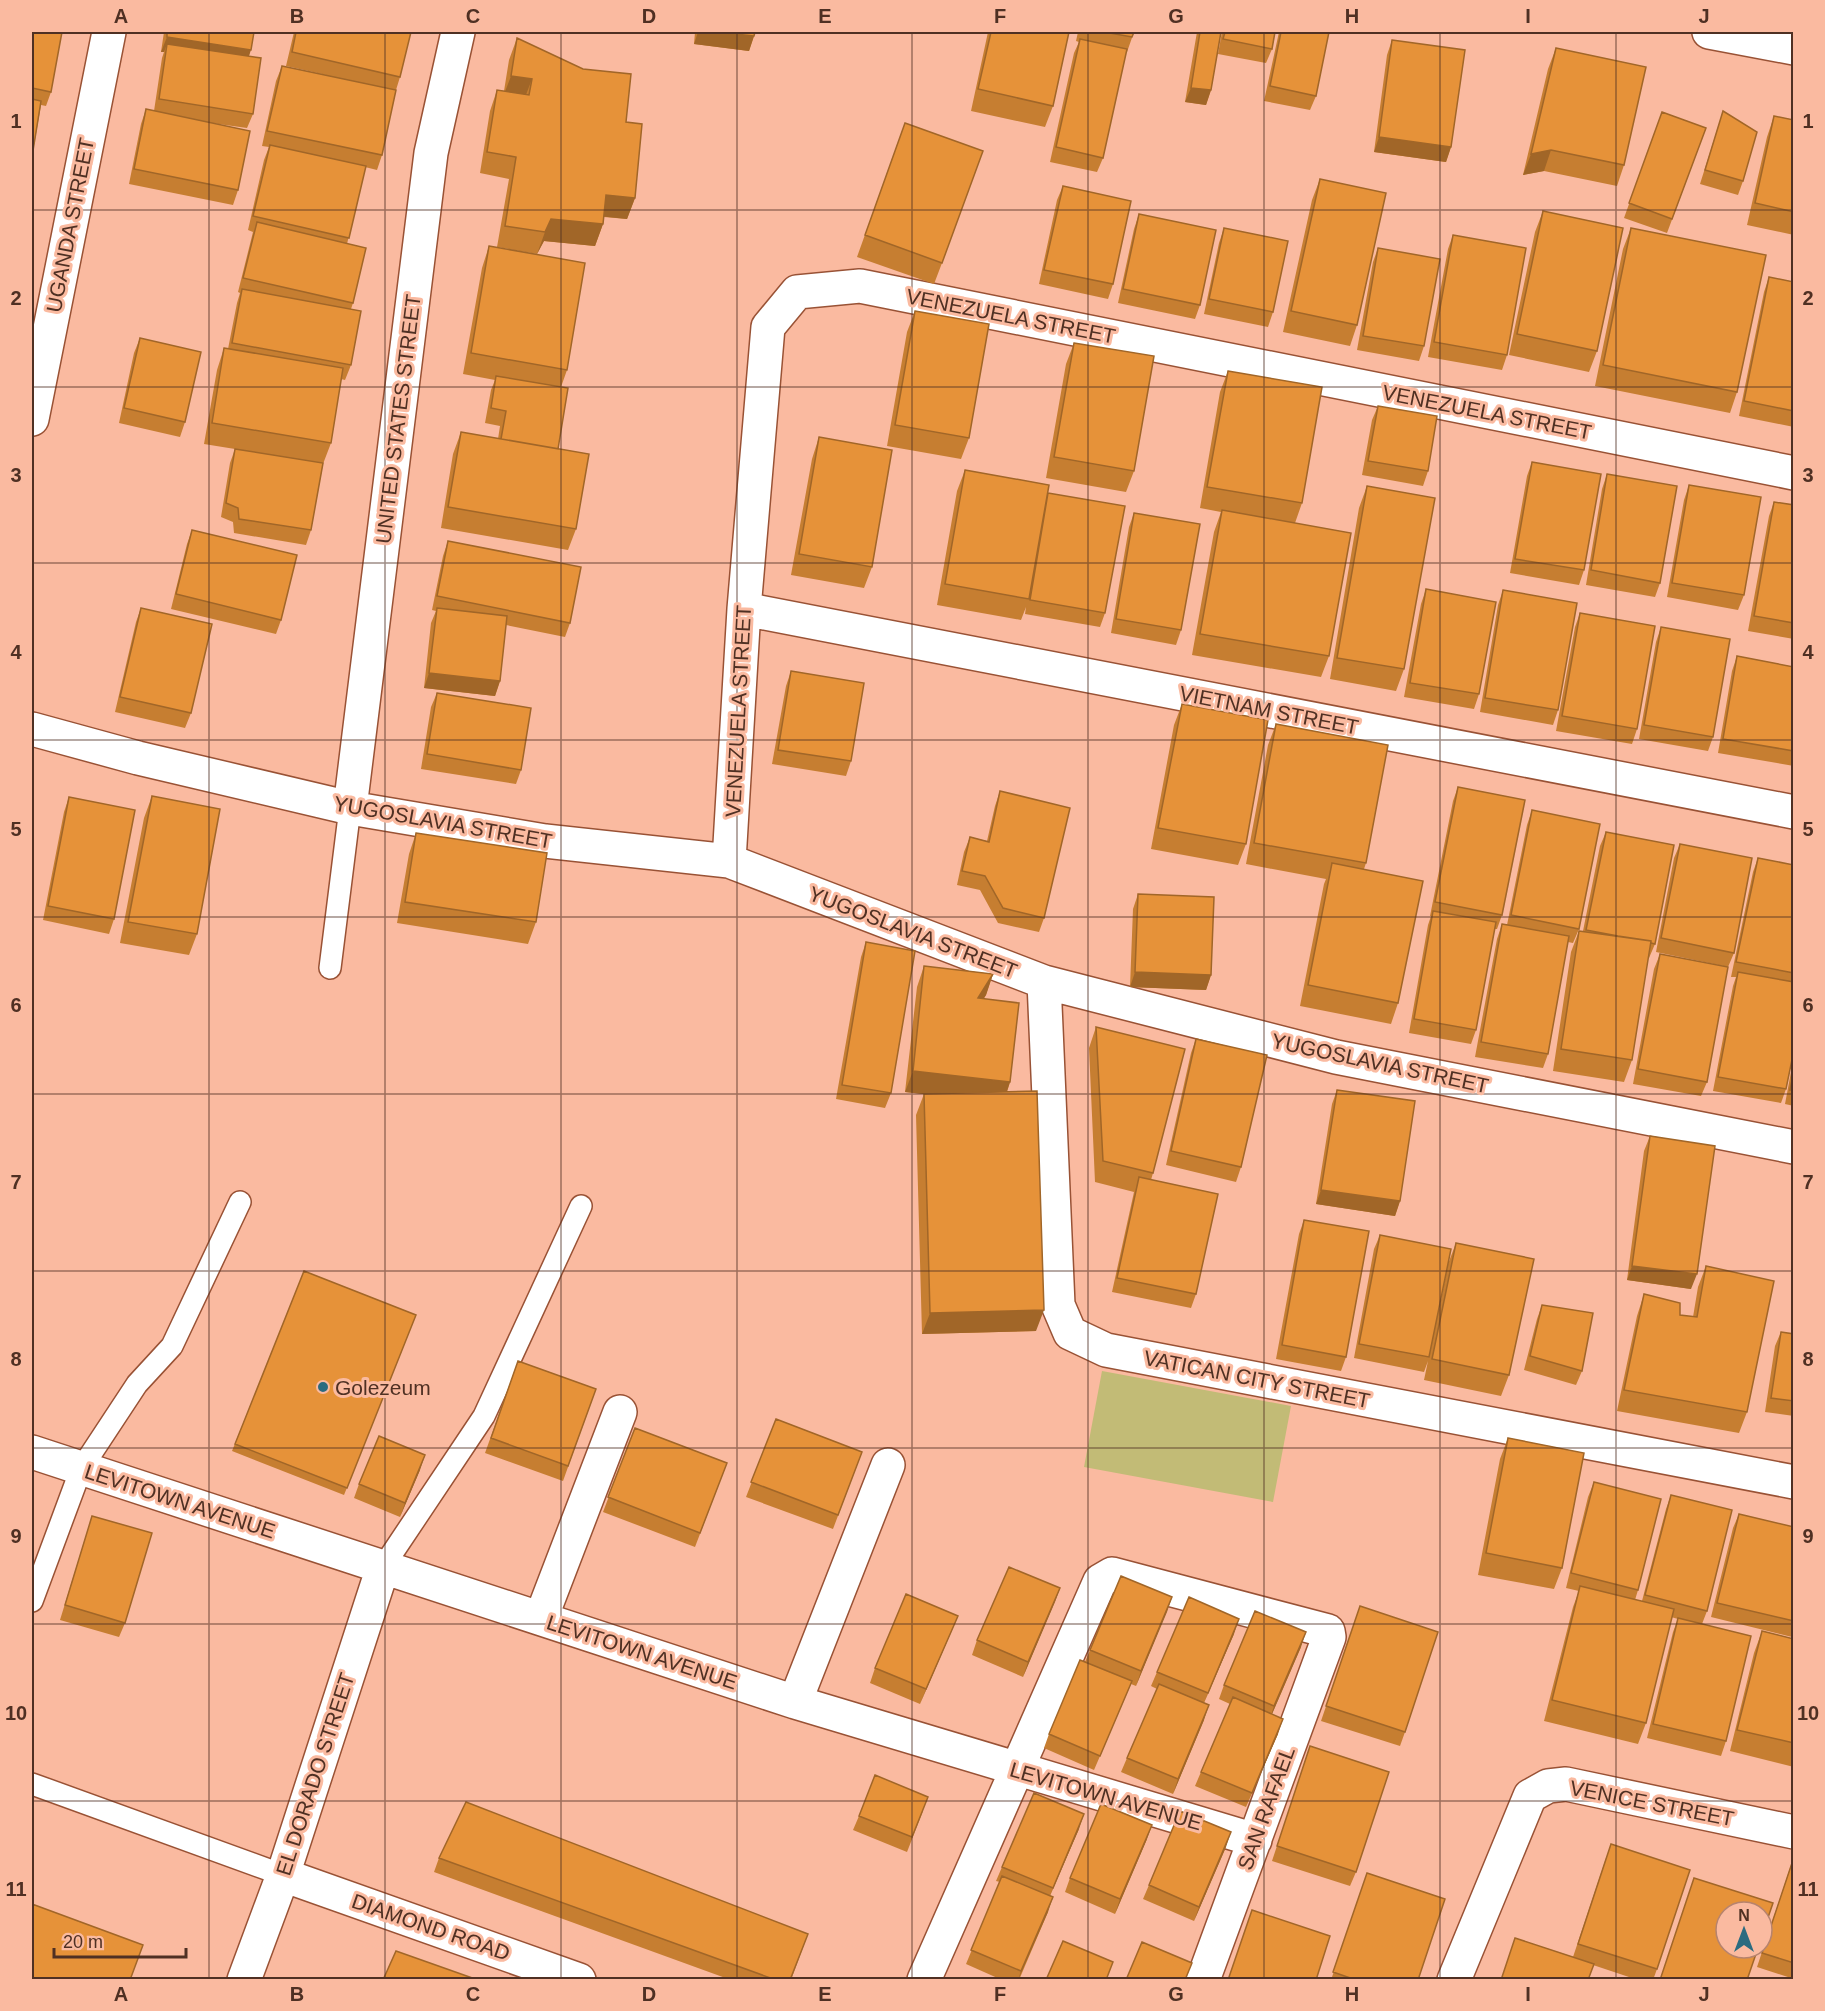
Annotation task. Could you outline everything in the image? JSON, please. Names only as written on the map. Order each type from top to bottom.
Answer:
[{"type":"street","name":"UGANDA STREET","points":[[32,419],[109,32]]},
{"type":"street","name":"UNITED STATES STREET","points":[[350,808],[431,153],[458,32]]},
{"type":"street","points":[[1709,32],[1794,48]]},
{"type":"street","name":"VENEZUELA STREET","points":[[729,861],[744,609],[768,327],[797,292],[860,286],[1794,473]]},
{"type":"street","name":"VIETNAM STREET","points":[[744,609],[1794,812]]},
{"type":"street","name":"YUGOSLAVIA STREET","points":[[32,729],[138,758],[350,808],[545,841],[729,861],[1044,982],[1336,1057],[1794,1147]]},
{"type":"street","name":"VATICAN CITY STREET","points":[[1044,982],[1058,1305],[1070,1333],[1107,1350],[1794,1482]]},
{"type":"street","points":[[542,1618],[620,1412]]},
{"type":"street","name":"LEVITOWN AVENUE","points":[[32,1452],[795,1702],[1255,1840]]},
{"type":"street","points":[[795,1702],[888,1465]]},
{"type":"street","name":"EL DORADO STREET","points":[[243,1980],[283,1875],[383,1567]]},
{"type":"street","name":"SAN RAFAEL","points":[[1017,1770],[1104,1577],[1112,1574],[1324,1628],[1328,1631],[1329,1637],[1203,1980]]},
{"type":"street","points":[[924,1980],[1017,1770]]},
{"type":"street","name":"VENICE STREET","points":[[1454,1980],[1530,1796],[1548,1786],[1566,1784],[1794,1832]]},
{"type":"street","name":"DIAMOND ROAD","points":[[283,1875],[579,1980]]},
{"type":"lane","points":[[330,968],[350,808]]},
{"type":"lane","points":[[32,1601],[81,1469],[137,1384],[172,1346],[240,1202]]},
{"type":"lane","points":[[383,1567],[484,1416],[580,1206]]},
{"type":"lane","points":[[32,1784],[283,1875]]},
{"type":"shaded area","points":[[1102,1371],[1291,1406],[1273,1502],[1084,1467]]},
{"type":"building","points":[[32,32],[62,32],[51,92],[32,88]]},
{"type":"building","points":[[167,32],[254,32],[251,50],[167,37]]},
{"type":"building","points":[[296,32],[411,32],[400,77],[292,52]]},
{"type":"building","points":[[717,32],[755,32],[754,36]]},
{"type":"building","points":[[991,32],[1069,32],[1053,106],[978,89]]},
{"type":"building","points":[[1104,32],[1134,32],[1132,37]]},
{"type":"building","points":[[1200,32],[1221,32],[1211,90],[1191,88]]},
{"type":"building","points":[[1225,32],[1275,32],[1272,49],[1223,39]]},
{"type":"building","points":[[1281,32],[1329,32],[1316,96],[1270,86]]},
{"type":"building","points":[[517,38],[583,69],[631,74],[626,122],[642,124],[635,198],[606,195],[603,224],[551,219],[545,232],[505,226],[516,157],[487,152],[497,90],[529,95],[532,79],[511,76]]},
{"type":"building","points":[[1080,39],[1127,49],[1103,158],[1056,147]]},
{"type":"building","points":[[1392,40],[1465,50],[1451,147],[1379,137]]},
{"type":"building","points":[[167,44],[261,58],[253,114],[159,99]]},
{"type":"building","points":[[1556,48],[1646,67],[1624,165],[1551,150],[1531,154]]},
{"type":"building","points":[[282,66],[396,90],[382,155],[267,131]]},
{"type":"building","points":[[32,99],[41,101],[32,157]]},
{"type":"building","points":[[146,109],[250,131],[238,190],[134,169]]},
{"type":"building","points":[[1723,111],[1757,132],[1743,181],[1705,170]]},
{"type":"building","points":[[1662,112],[1706,128],[1672,219],[1629,203]]},
{"type":"building","points":[[1774,116],[1794,120],[1794,212],[1755,203]]},
{"type":"building","points":[[905,123],[983,151],[942,263],[865,235]]},
{"type":"building","points":[[270,145],[366,166],[349,238],[253,216]]},
{"type":"building","points":[[1320,179],[1386,193],[1357,325],[1291,311]]},
{"type":"building","points":[[1063,186],[1131,201],[1113,284],[1044,270]]},
{"type":"building","points":[[1543,211],[1623,228],[1597,351],[1517,334]]},
{"type":"building","points":[[1139,214],[1216,230],[1200,305],[1123,289]]},
{"type":"building","points":[[257,222],[366,248],[353,303],[243,278]]},
{"type":"building","points":[[1224,228],[1288,241],[1273,312],[1209,299]]},
{"type":"building","points":[[1631,228],[1766,255],[1737,392],[1603,365]]},
{"type":"building","points":[[1453,235],[1526,248],[1507,355],[1434,342]]},
{"type":"building","points":[[489,246],[585,263],[567,370],[471,353]]},
{"type":"building","points":[[1378,248],[1440,259],[1424,346],[1363,336]]},
{"type":"building","points":[[1769,277],[1794,282],[1794,411],[1744,401]]},
{"type":"building","points":[[242,289],[361,311],[351,365],[232,343]]},
{"type":"building","points":[[915,311],[989,324],[969,438],[895,425]]},
{"type":"building","points":[[140,338],[201,352],[185,422],[124,408]]},
{"type":"building","points":[[1074,343],[1154,356],[1134,471],[1054,457]]},
{"type":"building","points":[[224,348],[343,368],[331,443],[212,423]]},
{"type":"building","points":[[1228,371],[1322,387],[1302,503],[1207,487]]},
{"type":"building","points":[[496,376],[568,388],[558,449],[501,439],[506,411],[491,408]]},
{"type":"building","points":[[1378,406],[1437,416],[1428,471],[1368,461]]},
{"type":"building","points":[[461,432],[589,454],[576,529],[448,507]]},
{"type":"building","points":[[819,437],[892,450],[872,567],[799,554]]},
{"type":"building","points":[[235,449],[323,463],[311,530],[239,519],[238,508],[226,503]]},
{"type":"building","points":[[1532,462],[1601,474],[1584,570],[1515,559]]},
{"type":"building","points":[[965,470],[1049,485],[1029,599],[945,584]]},
{"type":"building","points":[[1607,474],[1677,486],[1660,583],[1591,570]]},
{"type":"building","points":[[1689,485],[1761,497],[1744,595],[1672,583]]},
{"type":"building","points":[[1367,486],[1435,498],[1404,669],[1337,658]]},
{"type":"building","points":[[1048,493],[1125,506],[1105,613],[1030,600]]},
{"type":"building","points":[[1774,502],[1794,505],[1794,623],[1754,616]]},
{"type":"building","points":[[1222,510],[1351,533],[1329,656],[1200,634]]},
{"type":"building","points":[[1134,513],[1200,524],[1181,630],[1116,619]]},
{"type":"building","points":[[192,530],[297,555],[281,620],[176,594]]},
{"type":"building","points":[[448,541],[581,567],[570,623],[437,596]]},
{"type":"building","points":[[1426,589],[1496,602],[1479,694],[1410,683]]},
{"type":"building","points":[[1503,590],[1577,603],[1558,710],[1485,698]]},
{"type":"building","points":[[141,608],[212,624],[191,713],[120,697]]},
{"type":"building","points":[[437,608],[507,616],[500,681],[429,673]]},
{"type":"building","points":[[1580,613],[1655,626],[1637,729],[1562,716]]},
{"type":"building","points":[[1661,627],[1730,639],[1713,737],[1644,725]]},
{"type":"building","points":[[1737,656],[1794,667],[1794,751],[1723,739]]},
{"type":"building","points":[[791,671],[864,683],[851,761],[778,750]]},
{"type":"building","points":[[437,693],[531,708],[521,770],[427,754]]},
{"type":"building","points":[[1182,704],[1268,720],[1246,844],[1158,828]]},
{"type":"building","points":[[1276,724],[1388,745],[1366,863],[1254,843]]},
{"type":"building","points":[[1458,787],[1525,800],[1502,915],[1435,902]]},
{"type":"building","points":[[1000,791],[1070,808],[1044,918],[1003,908],[985,876],[962,871],[970,837],[989,842]]},
{"type":"building","points":[[152,796],[220,809],[197,934],[128,922]]},
{"type":"building","points":[[69,797],[135,810],[114,919],[48,906]]},
{"type":"building","points":[[1532,810],[1600,824],[1579,929],[1511,915]]},
{"type":"building","points":[[1606,832],[1674,845],[1655,944],[1651,941],[1586,930]]},
{"type":"building","points":[[416,833],[547,853],[536,922],[405,902]]},
{"type":"building","points":[[1680,844],[1752,858],[1734,953],[1661,938]]},
{"type":"building","points":[[1758,858],[1794,865],[1794,973],[1736,962]]},
{"type":"building","points":[[1332,863],[1423,881],[1398,1003],[1308,985]]},
{"type":"building","points":[[1138,894],[1214,897],[1211,975],[1135,972]]},
{"type":"building","points":[[1433,911],[1496,922],[1476,1030],[1414,1019]]},
{"type":"building","points":[[1502,924],[1569,936],[1548,1054],[1481,1042]]},
{"type":"building","points":[[1579,931],[1651,941],[1632,1060],[1561,1049]]},
{"type":"building","points":[[866,942],[915,951],[891,1093],[842,1085]]},
{"type":"building","points":[[1660,954],[1728,967],[1707,1082],[1638,1069]]},
{"type":"building","points":[[924,966],[993,974],[978,998],[1019,1003],[1010,1082],[913,1071]]},
{"type":"building","points":[[1738,972],[1794,982],[1794,1050],[1786,1089],[1718,1077]]},
{"type":"building","points":[[1096,1027],[1185,1049],[1153,1173],[1103,1161]]},
{"type":"building","points":[[1196,1039],[1267,1055],[1241,1167],[1171,1151]]},
{"type":"building","points":[[1794,1070],[1794,1090],[1790,1090]]},
{"type":"building","points":[[1337,1090],[1415,1101],[1400,1201],[1321,1190]]},
{"type":"building","points":[[1037,1091],[1044,1310],[930,1313],[924,1094]]},
{"type":"building","points":[[1650,1136],[1715,1146],[1697,1274],[1632,1266]]},
{"type":"building","points":[[1139,1177],[1218,1194],[1196,1294],[1117,1278]]},
{"type":"building","points":[[1304,1220],[1369,1231],[1346,1357],[1282,1345]]},
{"type":"building","points":[[1380,1235],[1451,1249],[1429,1357],[1359,1344]]},
{"type":"building","points":[[1456,1243],[1534,1259],[1509,1375],[1432,1359]]},
{"type":"building","points":[[1706,1266],[1774,1281],[1747,1412],[1624,1390],[1644,1294],[1680,1303],[1680,1315],[1697,1317]]},
{"type":"building","name":"Golezeum","points":[[304,1271],[416,1315],[347,1488],[235,1444]]},
{"type":"building","points":[[1542,1305],[1593,1313],[1582,1371],[1530,1356]]},
{"type":"building","points":[[1781,1332],[1794,1334],[1794,1401],[1771,1398]]},
{"type":"building","points":[[518,1361],[596,1389],[568,1466],[491,1438]]},
{"type":"building","points":[[776,1419],[862,1452],[838,1515],[751,1482]]},
{"type":"building","points":[[635,1428],[727,1463],[700,1533],[608,1497]]},
{"type":"building","points":[[379,1436],[425,1455],[405,1503],[359,1484]]},
{"type":"building","points":[[1508,1438],[1584,1453],[1562,1568],[1486,1553]]},
{"type":"building","points":[[1594,1482],[1661,1499],[1638,1590],[1571,1573]]},
{"type":"building","points":[[1671,1495],[1732,1510],[1707,1611],[1645,1595]]},
{"type":"building","points":[[1739,1514],[1794,1527],[1794,1621],[1717,1603]]},
{"type":"building","points":[[92,1516],[152,1533],[125,1623],[65,1605]]},
{"type":"building","points":[[1009,1567],[1060,1588],[1028,1662],[977,1640]]},
{"type":"building","points":[[1121,1576],[1172,1597],[1141,1671],[1090,1650]]},
{"type":"building","points":[[1580,1586],[1674,1609],[1646,1723],[1552,1700]]},
{"type":"building","points":[[906,1594],[958,1616],[926,1689],[875,1668]]},
{"type":"building","points":[[1189,1597],[1239,1619],[1208,1693],[1157,1672]]},
{"type":"building","points":[[1360,1606],[1438,1632],[1405,1732],[1326,1706]]},
{"type":"building","points":[[1255,1611],[1306,1632],[1274,1706],[1224,1685]]},
{"type":"building","points":[[1678,1618],[1751,1636],[1726,1741],[1653,1724]]},
{"type":"building","points":[[1762,1631],[1794,1639],[1794,1743],[1737,1730]]},
{"type":"building","points":[[1080,1660],[1132,1681],[1100,1756],[1049,1734]]},
{"type":"building","points":[[1159,1684],[1209,1705],[1178,1779],[1127,1758]]},
{"type":"building","points":[[1233,1697],[1283,1719],[1252,1793],[1201,1772]]},
{"type":"building","points":[[1310,1746],[1389,1772],[1356,1872],[1277,1846]]},
{"type":"building","points":[[875,1775],[928,1797],[912,1837],[859,1816]]},
{"type":"building","points":[[1034,1793],[1084,1814],[1053,1888],[1002,1867]]},
{"type":"building","points":[[466,1802],[808,1934],[790,1980],[776,1980],[439,1858]]},
{"type":"building","points":[[1101,1804],[1152,1825],[1120,1899],[1070,1878]]},
{"type":"building","points":[[1180,1811],[1231,1832],[1199,1907],[1149,1885]]},
{"type":"building","points":[[1611,1844],[1690,1870],[1657,1969],[1578,1944]]},
{"type":"building","points":[[1794,1857],[1794,1963],[1774,1957],[1774,1917]]},
{"type":"building","points":[[1367,1873],[1445,1899],[1418,1980],[1356,1980],[1333,1972]]},
{"type":"building","points":[[1002,1876],[1053,1897],[1021,1971],[971,1950]]},
{"type":"building","points":[[1694,1878],[1764,1900],[1714,1900],[1714,1960],[1754,1960],[1747,1980],[1669,1980],[1661,1977]]},
{"type":"building","points":[[32,1904],[143,1945],[130,1980],[32,1980]]},
{"type":"building","points":[[1252,1910],[1330,1936],[1316,1980],[1228,1980]]},
{"type":"building","points":[[1515,1938],[1594,1964],[1588,1980],[1501,1980]]},
{"type":"building","points":[[1063,1941],[1113,1962],[1106,1980],[1046,1980]]},
{"type":"building","points":[[1142,1942],[1192,1963],[1185,1980],[1126,1980]]},
{"type":"building","points":[[396,1951],[478,1980],[383,1980]]},
{"type":"place","name":"Golezeum","points":[[323,1387]]}]
